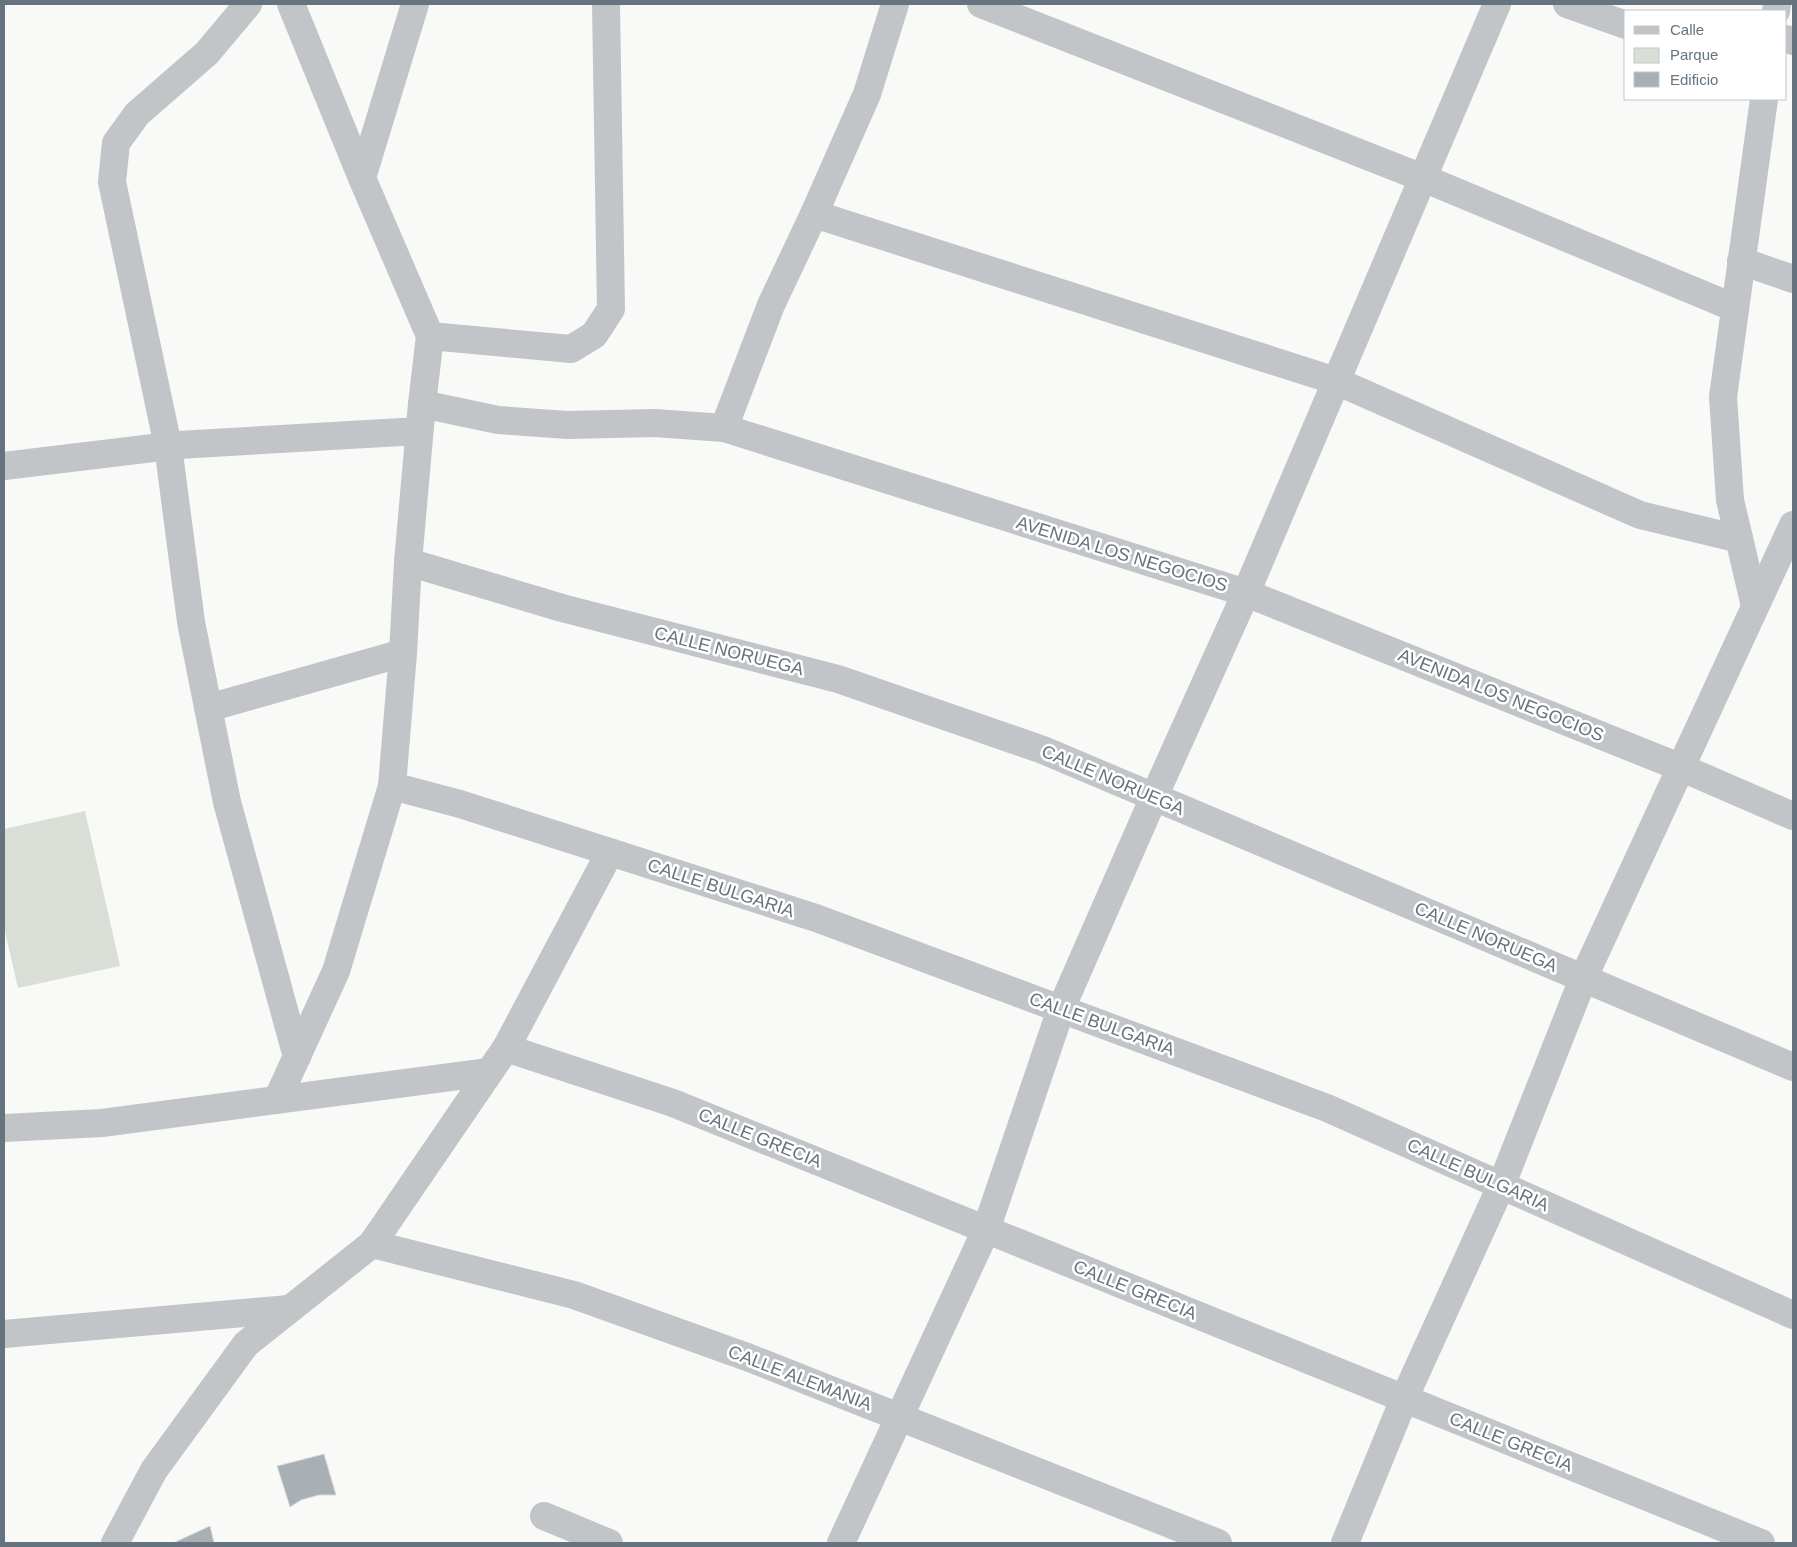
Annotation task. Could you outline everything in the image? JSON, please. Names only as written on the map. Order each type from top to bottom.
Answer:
[{"type":"street","points":[[248,4],[207,53],[137,114],[116,143],[112,182],[168,446],[190,622],[227,802],[297,1057]]},
{"type":"street","points":[[277,1100],[336,971],[392,786],[419,431],[430,336],[362,178],[291,4]]},
{"type":"street","points":[[362,178],[415,4]]},
{"type":"street","points":[[430,336],[571,349],[594,335],[610,310],[606,4]]},
{"type":"street","points":[[724,428],[771,305],[867,94],[895,4]]},
{"type":"street","points":[[981,4],[1423,178],[1735,308]]},
{"type":"street","points":[[841,1543],[986,1230],[1061,1009],[1246,593],[1497,4]]},
{"type":"street","points":[[1567,4],[1624,23]]},
{"type":"street","points":[[1755,606],[1730,500],[1723,397],[1764,100]]},
{"type":"street","points":[[814,214],[1336,381],[1640,515],[1739,539]]},
{"type":"street","points":[[1742,260],[1793,279]]},
{"type":"street","name":"AVENIDA LOS NEGOCIOS","points":[[422,404],[498,420],[567,425],[655,422],[724,428],[1246,593],[1682,768],[1793,816]]},
{"type":"street","points":[[4,466],[168,446],[419,431]]},
{"type":"street","points":[[1345,1543],[1404,1399],[1501,1186],[1583,978],[1793,525]]},
{"type":"street","name":"CALLE NORUEGA","points":[[408,562],[562,608],[838,679],[1043,750],[1793,1068]]},
{"type":"street","points":[[208,708],[402,653]]},
{"type":"street","name":"CALLE BULGARIA","points":[[392,786],[460,804],[816,918],[1327,1108],[1793,1315]]},
{"type":"street","points":[[115,1543],[154,1470],[246,1344],[372,1244],[506,1048],[610,852]]},
{"type":"street","name":"CALLE GRECIA","points":[[506,1048],[673,1103],[1761,1543]]},
{"type":"street","points":[[4,1128],[102,1123],[489,1072]]},
{"type":"street","name":"CALLE ALEMANIA","points":[[372,1244],[574,1295],[747,1357],[1218,1543]]},
{"type":"street","points":[[4,1334],[290,1309]]},
{"type":"street","points":[[544,1516],[579,1538],[609,1543]]},
{"type":"green space","points":[[85,811],[120,966],[18,988],[4,927],[4,829]]},
{"type":"building","points":[[324,1454],[336,1495],[319,1495],[301,1500],[290,1507],[277,1466]]},
{"type":"building","points":[[210,1526],[214,1543],[173,1543]]}]
